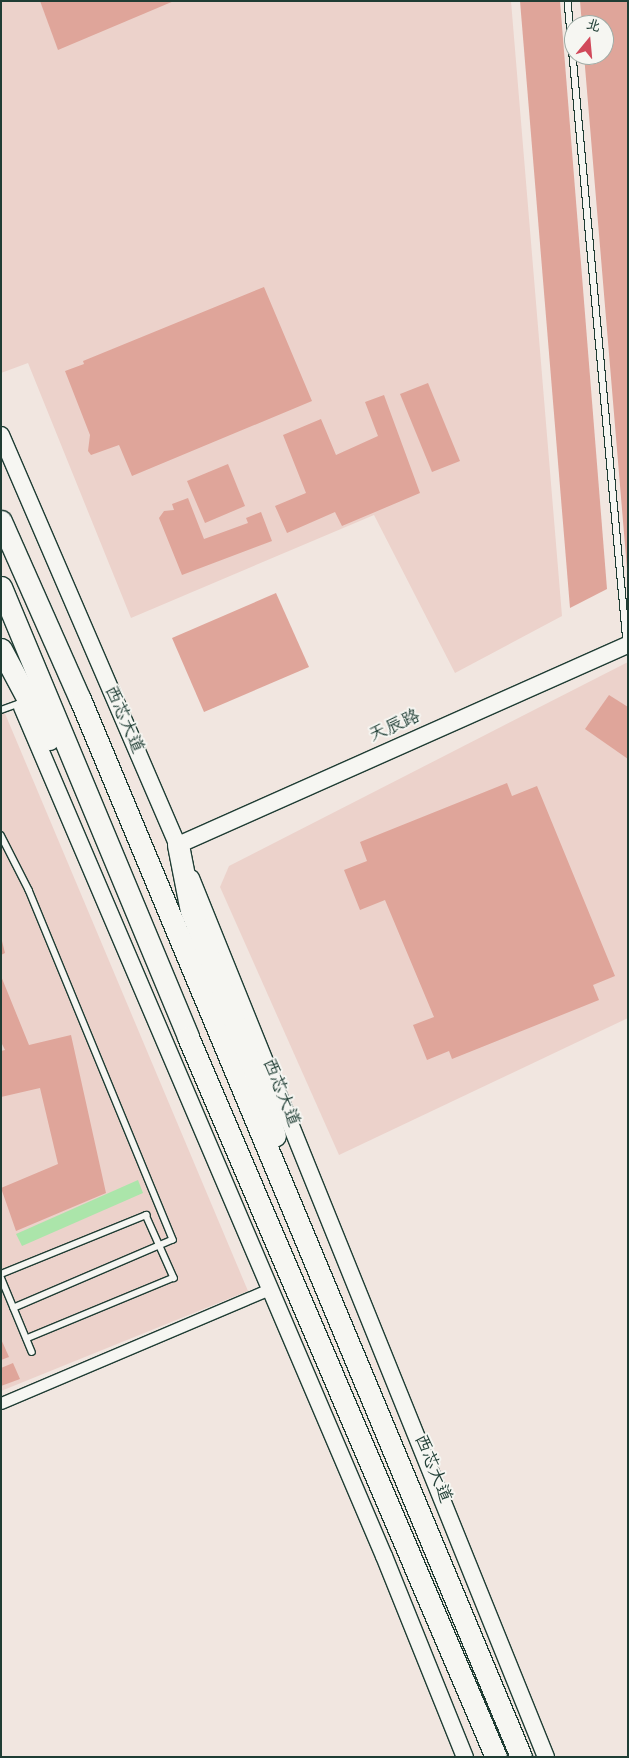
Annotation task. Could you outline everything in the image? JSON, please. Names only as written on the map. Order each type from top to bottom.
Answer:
[{"type":"highway","name":"西芯大道","points":[[1,521],[80,699],[521,1757]]},
{"type":"highway","points":[[1,587],[188,1037],[496,1757]]},
{"type":"highway","points":[[1,649],[39,716],[112,885],[188,1037]]},
{"type":"highway","points":[[178,845],[191,911],[254,1071],[320,1277]]},
{"type":"main road","name":"西芯大道","points":[[1,435],[178,845],[340,1239],[546,1757]]},
{"type":"main road","name":"天辰路","points":[[178,845],[627,645]]},
{"type":"main road","points":[[1,658],[384,1556],[465,1757]]},
{"type":"street","points":[[1,1403],[270,1289]]},
{"type":"lane","points":[[568,1],[627,645]]},
{"type":"lane","points":[[1,710],[20,703]]},
{"type":"lane","points":[[1,835],[29,890],[173,1240],[14,1308]]},
{"type":"lane","points":[[27,1339],[174,1278],[146,1215],[1,1276],[32,1352]]},
{"type":"shaded area","points":[[1,1],[511,1],[562,616],[455,673],[374,515],[131,618],[28,363],[1,373]]},
{"type":"shaded area","points":[[628,662],[628,1018],[339,1155],[220,887],[229,866]]},
{"type":"shaded area","points":[[1,704],[248,1291],[1,1391]]},
{"type":"green space","points":[[138,1180],[143,1193],[22,1246],[16,1234]]},
{"type":"building","points":[[40,1],[174,1],[58,50]]},
{"type":"building","points":[[520,1],[560,1],[607,589],[570,608]]},
{"type":"building","points":[[580,1],[628,1],[628,581],[585,65],[614,65],[614,15],[581,15]]},
{"type":"building","points":[[264,287],[312,401],[132,476],[119,445],[91,455],[88,451],[90,435],[65,371],[84,364],[83,361]]},
{"type":"building","points":[[428,383],[460,461],[432,472],[400,394]]},
{"type":"building","points":[[384,395],[420,493],[342,526],[335,512],[287,533],[275,506],[306,493],[283,435],[321,419],[336,455],[378,436],[365,402]]},
{"type":"building","points":[[228,464],[245,506],[205,523],[187,481]]},
{"type":"building","points":[[188,498],[204,539],[248,523],[246,518],[261,512],[272,541],[182,575],[159,518],[164,511],[174,510],[172,504]]},
{"type":"building","points":[[276,593],[309,667],[204,712],[172,638]]},
{"type":"building","points":[[609,695],[628,707],[628,759],[585,729]]},
{"type":"building","points":[[507,783],[512,796],[537,786],[615,976],[593,985],[599,1000],[452,1059],[449,1051],[427,1060],[413,1025],[434,1017],[385,900],[360,910],[344,870],[367,861],[360,842]]},
{"type":"building","points":[[1,937],[5,953],[1,955]]},
{"type":"building","points":[[1,976],[29,1045],[71,1035],[106,1193],[16,1231],[1,1188],[58,1164],[40,1088],[1,1097],[1,1051],[5,1050],[1,1042]]},
{"type":"building","points":[[1,1339],[9,1357],[1,1360]]},
{"type":"building","points":[[13,1363],[20,1379],[1,1386],[1,1368]]}]
